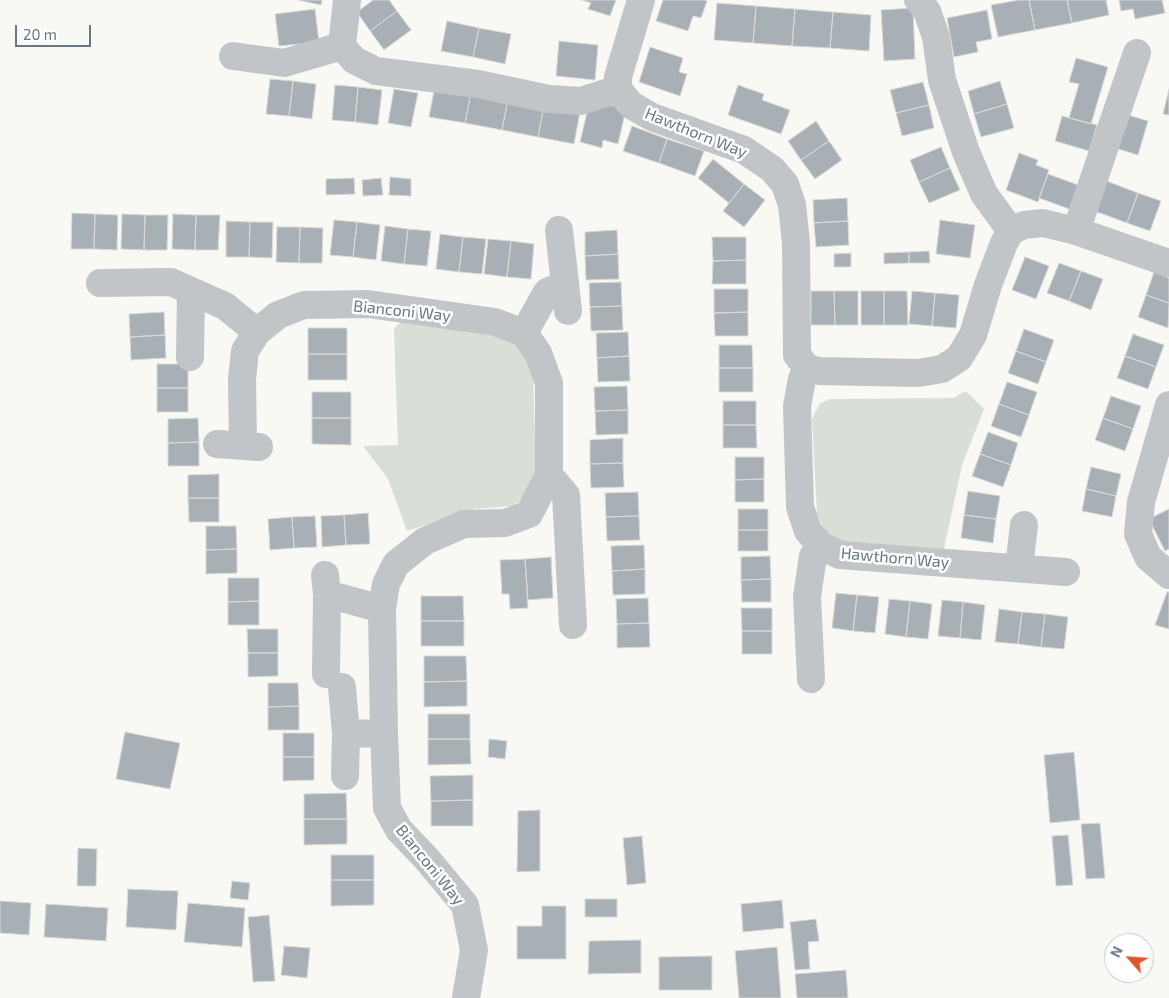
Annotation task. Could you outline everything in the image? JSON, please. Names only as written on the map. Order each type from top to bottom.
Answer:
[{"type":"street","points":[[346,0],[342,46],[354,60],[376,71],[478,84],[549,99],[580,101],[618,89],[620,69],[641,0]]},
{"type":"street","points":[[928,4],[936,37],[942,80],[966,152],[984,194],[1011,231]]},
{"type":"street","points":[[234,56],[284,63],[342,46]]},
{"type":"street","points":[[1076,231],[1137,53]]},
{"type":"street","name":"Hawthorn Way","points":[[618,89],[631,105],[652,117],[744,150],[772,169],[785,184],[792,205],[796,243],[797,355],[808,368],[802,379],[797,406],[800,508],[808,532],[821,546],[840,556],[1066,572]]},
{"type":"street","points":[[808,368],[819,371],[918,373],[942,370],[959,358],[973,336],[988,285],[1004,243],[1011,231],[1024,225],[1044,223],[1076,231],[1169,263]]},
{"type":"street","points":[[524,332],[547,292],[566,298],[559,230]]},
{"type":"street","points":[[100,283],[171,282],[225,306],[257,332]]},
{"type":"street","points":[[190,357],[191,291]]},
{"type":"street","name":"Bianconi Way","points":[[240,445],[242,379],[246,351],[257,332],[278,315],[304,305],[368,304],[495,322],[524,332],[538,353],[549,383],[550,475],[529,514],[505,524],[464,524],[425,541],[396,564],[386,584],[382,609],[387,808],[399,830],[426,858],[465,905],[474,950],[466,998]]},
{"type":"street","points":[[1169,405],[1141,502],[1138,534],[1148,557],[1169,575]]},
{"type":"street","points":[[550,475],[566,495],[573,625]]},
{"type":"street","points":[[1020,568],[1024,525]]},
{"type":"street","points":[[811,679],[807,597],[813,556],[821,546]]},
{"type":"street","points":[[345,776],[346,734],[334,681],[326,585],[382,609]]},
{"type":"street","points":[[346,734],[384,733]]},
{"type":"shaded area","points":[[401,321],[509,338],[528,355],[533,370],[536,476],[527,497],[511,506],[475,509],[407,531],[388,479],[363,446],[398,445],[394,329]]},
{"type":"shaded area","points":[[966,391],[984,409],[962,465],[942,558],[829,541],[817,514],[812,419],[820,403],[831,399],[953,398]]},
{"type":"building","points":[[298,0],[322,0],[321,5]]},
{"type":"building","points":[[373,0],[389,0],[397,11],[370,31],[357,12]]},
{"type":"building","points":[[582,0],[616,0],[610,16],[588,9],[591,3]]},
{"type":"building","points":[[663,0],[707,1],[701,18],[693,16],[688,31],[656,21]]},
{"type":"building","points":[[1029,0],[1035,30],[998,37],[991,5]]},
{"type":"building","points":[[1029,0],[1067,0],[1072,23],[1035,30]]},
{"type":"building","points":[[1067,0],[1106,0],[1109,15],[1072,23]]},
{"type":"building","points":[[1119,0],[1162,0],[1165,13],[1135,19],[1133,9],[1121,11]]},
{"type":"building","points":[[717,3],[756,6],[753,43],[714,40]]},
{"type":"building","points":[[756,6],[795,9],[792,46],[753,43]]},
{"type":"building","points":[[913,8],[915,59],[884,61],[881,10]]},
{"type":"building","points":[[315,9],[319,42],[279,46],[275,14]]},
{"type":"building","points":[[795,9],[833,12],[830,48],[792,46]]},
{"type":"building","points":[[987,10],[992,39],[976,42],[978,52],[954,57],[947,18]]},
{"type":"building","points":[[397,11],[411,30],[384,50],[370,31]]},
{"type":"building","points":[[833,12],[871,15],[869,51],[830,48]]},
{"type":"building","points":[[447,21],[479,28],[473,57],[441,51]]},
{"type":"building","points":[[479,28],[511,34],[505,64],[473,57]]},
{"type":"building","points":[[559,41],[598,45],[595,80],[556,76]]},
{"type":"building","points":[[650,47],[683,58],[679,72],[687,74],[680,96],[639,82]]},
{"type":"building","points":[[1076,58],[1108,67],[1091,124],[1069,118],[1079,84],[1069,82]]},
{"type":"building","points":[[270,79],[293,81],[289,116],[266,114]]},
{"type":"building","points":[[293,81],[316,84],[312,119],[289,116]]},
{"type":"building","points":[[1000,81],[1007,104],[974,114],[968,91]]},
{"type":"building","points":[[923,82],[929,105],[896,113],[890,90]]},
{"type":"building","points":[[335,85],[358,87],[355,122],[332,120]]},
{"type":"building","points":[[435,85],[471,92],[465,123],[429,117]]},
{"type":"building","points":[[738,85],[764,94],[762,100],[790,110],[781,134],[728,115]]},
{"type":"building","points":[[358,87],[382,90],[378,125],[355,122]]},
{"type":"building","points":[[394,89],[418,93],[411,127],[388,123]]},
{"type":"building","points":[[1169,89],[1169,115],[1163,114]]},
{"type":"building","points":[[471,92],[508,99],[502,130],[465,123]]},
{"type":"building","points":[[508,99],[544,105],[538,137],[502,130]]},
{"type":"building","points":[[590,100],[626,109],[618,144],[603,140],[602,148],[580,142]]},
{"type":"building","points":[[1007,104],[1014,128],[981,137],[974,114]]},
{"type":"building","points":[[544,105],[580,112],[574,144],[538,137]]},
{"type":"building","points":[[929,105],[934,128],[902,136],[896,113]]},
{"type":"building","points":[[1125,114],[1148,121],[1138,155],[1115,148]]},
{"type":"building","points":[[1062,116],[1097,125],[1089,151],[1055,141]]},
{"type":"building","points":[[816,121],[829,141],[801,160],[788,141]]},
{"type":"building","points":[[632,126],[667,139],[659,163],[623,151]]},
{"type":"building","points":[[667,139],[704,151],[695,176],[659,163]]},
{"type":"building","points":[[829,141],[842,160],[815,179],[801,160]]},
{"type":"building","points":[[941,147],[950,168],[919,182],[910,160]]},
{"type":"building","points":[[1019,153],[1038,160],[1036,165],[1049,170],[1038,202],[1006,190]]},
{"type":"building","points":[[713,159],[744,184],[729,203],[698,178]]},
{"type":"building","points":[[950,168],[960,190],[929,203],[919,182]]},
{"type":"building","points":[[1048,174],[1081,186],[1072,210],[1039,198]]},
{"type":"building","points":[[390,177],[411,179],[411,196],[389,195]]},
{"type":"building","points":[[354,178],[355,194],[326,195],[326,179]]},
{"type":"building","points":[[381,178],[383,195],[363,196],[362,180]]},
{"type":"building","points":[[1104,180],[1138,193],[1127,223],[1092,210]]},
{"type":"building","points":[[744,184],[765,200],[744,227],[723,211]]},
{"type":"building","points":[[1138,193],[1161,201],[1150,231],[1127,223]]},
{"type":"building","points":[[847,198],[848,221],[814,223],[813,200]]},
{"type":"building","points":[[72,213],[95,214],[94,249],[71,249]]},
{"type":"building","points":[[95,214],[118,215],[117,250],[94,249]]},
{"type":"building","points":[[122,214],[145,215],[144,250],[121,249]]},
{"type":"building","points":[[173,214],[196,215],[195,250],[172,249]]},
{"type":"building","points":[[145,215],[168,215],[167,250],[144,250]]},
{"type":"building","points":[[196,215],[220,215],[218,250],[195,250]]},
{"type":"building","points":[[334,220],[357,222],[353,257],[330,255]]},
{"type":"building","points":[[940,220],[975,225],[970,258],[936,254]]},
{"type":"building","points":[[226,221],[250,222],[249,257],[226,257]]},
{"type":"building","points":[[848,221],[849,245],[816,247],[814,223]]},
{"type":"building","points":[[250,222],[273,222],[272,258],[249,257]]},
{"type":"building","points":[[357,222],[380,225],[376,260],[353,257]]},
{"type":"building","points":[[385,226],[408,229],[404,264],[381,261]]},
{"type":"building","points":[[277,227],[300,227],[299,263],[276,262]]},
{"type":"building","points":[[300,227],[323,228],[322,263],[299,263]]},
{"type":"building","points":[[408,229],[431,231],[427,266],[404,264]]},
{"type":"building","points":[[617,230],[618,254],[585,256],[585,232]]},
{"type":"building","points":[[440,234],[463,237],[459,272],[436,269]]},
{"type":"building","points":[[463,237],[486,239],[482,274],[459,272]]},
{"type":"building","points":[[712,237],[746,237],[746,260],[713,261]]},
{"type":"building","points":[[488,239],[511,241],[507,277],[484,274]]},
{"type":"building","points":[[511,241],[534,244],[531,279],[507,277]]},
{"type":"building","points":[[929,251],[930,263],[909,263],[909,252]]},
{"type":"building","points":[[909,252],[909,263],[884,264],[884,253]]},
{"type":"building","points":[[851,253],[851,267],[834,267],[834,254]]},
{"type":"building","points":[[618,254],[619,279],[586,280],[585,256]]},
{"type":"building","points":[[1025,257],[1049,266],[1036,299],[1012,290]]},
{"type":"building","points":[[746,260],[746,284],[712,284],[713,261]]},
{"type":"building","points":[[1059,263],[1081,271],[1069,301],[1047,293]]},
{"type":"building","points":[[1081,271],[1103,279],[1091,310],[1069,301]]},
{"type":"building","points":[[1154,272],[1169,278],[1169,303],[1146,295]]},
{"type":"building","points":[[621,282],[622,306],[590,307],[589,283]]},
{"type":"building","points":[[714,289],[748,289],[748,312],[714,313]]},
{"type":"building","points":[[811,291],[834,291],[835,325],[811,325]]},
{"type":"building","points":[[834,291],[858,291],[858,325],[835,325]]},
{"type":"building","points":[[861,291],[884,291],[884,325],[861,325]]},
{"type":"building","points":[[884,291],[907,291],[908,325],[884,325]]},
{"type":"building","points":[[912,291],[935,293],[932,326],[909,324]]},
{"type":"building","points":[[935,293],[959,295],[956,328],[932,326]]},
{"type":"building","points":[[1146,295],[1169,303],[1168,328],[1138,317]]},
{"type":"building","points":[[622,306],[623,330],[591,331],[590,307]]},
{"type":"building","points":[[164,312],[165,335],[130,337],[129,314]]},
{"type":"building","points":[[748,312],[748,336],[715,336],[714,313]]},
{"type":"building","points":[[308,328],[347,328],[347,354],[308,354]]},
{"type":"building","points":[[1024,329],[1054,340],[1046,362],[1016,351]]},
{"type":"building","points":[[628,332],[629,356],[597,358],[596,333]]},
{"type":"building","points":[[1133,334],[1164,345],[1156,367],[1125,356]]},
{"type":"building","points":[[165,335],[166,358],[131,360],[130,337]]},
{"type":"building","points":[[719,345],[752,345],[753,368],[719,368]]},
{"type":"building","points":[[1016,351],[1046,362],[1038,384],[1008,373]]},
{"type":"building","points":[[308,354],[347,354],[347,380],[308,380]]},
{"type":"building","points":[[629,356],[630,381],[598,382],[597,358]]},
{"type":"building","points":[[1125,356],[1156,367],[1148,389],[1117,378]]},
{"type":"building","points":[[157,364],[188,364],[188,388],[157,388]]},
{"type":"building","points":[[719,368],[753,368],[753,392],[719,392]]},
{"type":"building","points":[[1007,382],[1037,392],[1029,415],[999,404]]},
{"type":"building","points":[[627,386],[628,410],[595,411],[594,387]]},
{"type":"building","points":[[157,388],[188,388],[188,412],[157,412]]},
{"type":"building","points":[[312,392],[351,392],[351,418],[312,418]]},
{"type":"building","points":[[1111,396],[1141,406],[1133,429],[1103,418]]},
{"type":"building","points":[[723,401],[756,401],[756,425],[723,425]]},
{"type":"building","points":[[999,404],[1029,415],[1021,437],[991,426]]},
{"type":"building","points":[[628,410],[628,434],[596,435],[595,411]]},
{"type":"building","points":[[198,418],[199,442],[168,443],[168,419]]},
{"type":"building","points":[[312,418],[351,418],[351,445],[312,444]]},
{"type":"building","points":[[1103,418],[1133,429],[1125,451],[1095,440]]},
{"type":"building","points":[[723,425],[756,425],[757,448],[723,448]]},
{"type":"building","points":[[988,432],[1018,443],[1011,465],[980,454]]},
{"type":"building","points":[[623,438],[623,463],[590,464],[590,440]]},
{"type":"building","points":[[199,442],[199,466],[168,466],[168,443]]},
{"type":"building","points":[[980,454],[1011,465],[1003,487],[972,476]]},
{"type":"building","points":[[735,457],[764,457],[764,479],[735,480]]},
{"type":"building","points":[[623,463],[624,487],[591,488],[590,464]]},
{"type":"building","points":[[1091,467],[1121,474],[1116,496],[1086,489]]},
{"type":"building","points":[[219,474],[219,498],[188,498],[188,475]]},
{"type":"building","points":[[764,479],[764,502],[735,502],[735,480]]},
{"type":"building","points":[[1086,489],[1116,496],[1112,517],[1082,511]]},
{"type":"building","points":[[968,491],[1000,496],[996,519],[964,515]]},
{"type":"building","points":[[638,492],[639,516],[606,517],[605,493]]},
{"type":"building","points":[[188,498],[219,498],[219,522],[189,522]]},
{"type":"building","points":[[738,509],[768,509],[768,530],[738,530]]},
{"type":"building","points":[[1169,509],[1169,549],[1165,551],[1149,519]]},
{"type":"building","points":[[368,513],[370,544],[346,545],[344,515]]},
{"type":"building","points":[[344,515],[346,545],[322,547],[321,516]]},
{"type":"building","points":[[964,515],[996,519],[993,543],[961,538]]},
{"type":"building","points":[[315,516],[317,547],[294,548],[292,517]]},
{"type":"building","points":[[639,516],[640,540],[607,541],[606,517]]},
{"type":"building","points":[[292,517],[294,548],[270,550],[268,519]]},
{"type":"building","points":[[206,526],[236,526],[237,549],[206,550]]},
{"type":"building","points":[[738,530],[768,530],[768,551],[738,551]]},
{"type":"building","points":[[644,545],[645,569],[612,571],[611,546]]},
{"type":"building","points":[[237,549],[237,573],[206,574],[206,550]]},
{"type":"building","points":[[770,556],[771,579],[741,580],[741,557]]},
{"type":"building","points":[[551,557],[553,598],[528,600],[525,559]]},
{"type":"building","points":[[525,559],[528,608],[510,609],[509,594],[502,594],[500,560]]},
{"type":"building","points":[[645,569],[645,594],[613,595],[612,571]]},
{"type":"building","points":[[228,578],[259,578],[259,601],[228,602]]},
{"type":"building","points":[[771,579],[771,602],[742,602],[741,580]]},
{"type":"building","points":[[1167,592],[1169,592],[1169,629],[1155,625]]},
{"type":"building","points":[[836,593],[857,595],[853,631],[832,628]]},
{"type":"building","points":[[857,595],[879,597],[875,633],[853,631]]},
{"type":"building","points":[[421,596],[463,596],[464,621],[421,621]]},
{"type":"building","points":[[648,598],[649,623],[617,624],[616,599]]},
{"type":"building","points":[[889,599],[910,601],[906,637],[885,634]]},
{"type":"building","points":[[942,600],[963,602],[960,638],[938,636]]},
{"type":"building","points":[[259,601],[259,625],[228,625],[228,602]]},
{"type":"building","points":[[910,601],[932,604],[928,639],[906,637]]},
{"type":"building","points":[[963,602],[985,605],[981,640],[960,638]]},
{"type":"building","points":[[741,608],[772,608],[772,631],[742,631]]},
{"type":"building","points":[[999,609],[1022,612],[1018,644],[995,642]]},
{"type":"building","points":[[1022,612],[1045,614],[1041,647],[1018,644]]},
{"type":"building","points":[[1045,614],[1068,617],[1064,649],[1041,647]]},
{"type":"building","points":[[421,621],[464,621],[464,646],[421,646]]},
{"type":"building","points":[[649,623],[650,647],[617,648],[617,624]]},
{"type":"building","points":[[247,629],[278,629],[278,653],[248,653]]},
{"type":"building","points":[[742,631],[772,631],[772,654],[742,654]]},
{"type":"building","points":[[248,653],[278,653],[278,676],[248,677]]},
{"type":"building","points":[[424,656],[466,656],[467,681],[424,682]]},
{"type":"building","points":[[467,681],[467,706],[424,707],[424,682]]},
{"type":"building","points":[[268,683],[298,683],[299,706],[268,707]]},
{"type":"building","points":[[299,706],[299,730],[268,730],[268,707]]},
{"type":"building","points":[[428,714],[470,714],[470,739],[428,739]]},
{"type":"building","points":[[125,732],[180,743],[170,789],[116,779]]},
{"type":"building","points":[[283,733],[314,733],[314,757],[283,757]]},
{"type":"building","points":[[428,739],[470,739],[471,764],[428,765]]},
{"type":"building","points":[[489,739],[507,741],[505,759],[488,757]]},
{"type":"building","points":[[1074,752],[1080,820],[1050,823],[1044,755]]},
{"type":"building","points":[[283,757],[314,757],[314,780],[283,781]]},
{"type":"building","points":[[473,775],[473,800],[431,801],[430,776]]},
{"type":"building","points":[[346,793],[347,819],[304,819],[304,794]]},
{"type":"building","points":[[473,800],[473,826],[431,826],[431,801]]},
{"type":"building","points":[[540,810],[540,871],[517,872],[518,811]]},
{"type":"building","points":[[304,819],[347,819],[347,844],[304,845]]},
{"type":"building","points":[[1100,823],[1105,878],[1086,879],[1081,824]]},
{"type":"building","points":[[1068,835],[1073,885],[1056,886],[1052,836]]},
{"type":"building","points":[[642,836],[646,883],[627,885],[623,838]]},
{"type":"building","points":[[78,848],[97,849],[96,886],[77,886]]},
{"type":"building","points":[[331,855],[374,855],[374,880],[331,880]]},
{"type":"building","points":[[331,880],[374,880],[374,905],[331,906]]},
{"type":"building","points":[[232,881],[250,883],[248,900],[230,898]]},
{"type":"building","points":[[128,889],[178,891],[176,930],[126,927]]},
{"type":"building","points":[[585,899],[617,899],[617,917],[585,917]]},
{"type":"building","points":[[782,900],[784,928],[743,932],[741,904]]},
{"type":"building","points":[[0,901],[31,903],[29,935],[0,933]]},
{"type":"building","points":[[188,903],[245,908],[242,947],[184,942]]},
{"type":"building","points":[[46,904],[108,908],[106,941],[44,937]]},
{"type":"building","points":[[542,906],[566,906],[566,959],[517,959],[517,926],[542,926]]},
{"type":"building","points":[[269,915],[275,981],[253,982],[248,917]]},
{"type":"building","points":[[816,919],[819,941],[808,942],[810,969],[795,970],[790,922]]},
{"type":"building","points":[[641,940],[641,973],[588,974],[589,941]]},
{"type":"building","points":[[284,946],[310,948],[307,978],[281,975]]},
{"type":"building","points":[[777,947],[781,998],[739,998],[735,951]]},
{"type":"building","points":[[712,956],[712,990],[659,990],[659,957]]},
{"type":"building","points":[[846,970],[848,998],[797,998],[795,974]]}]
